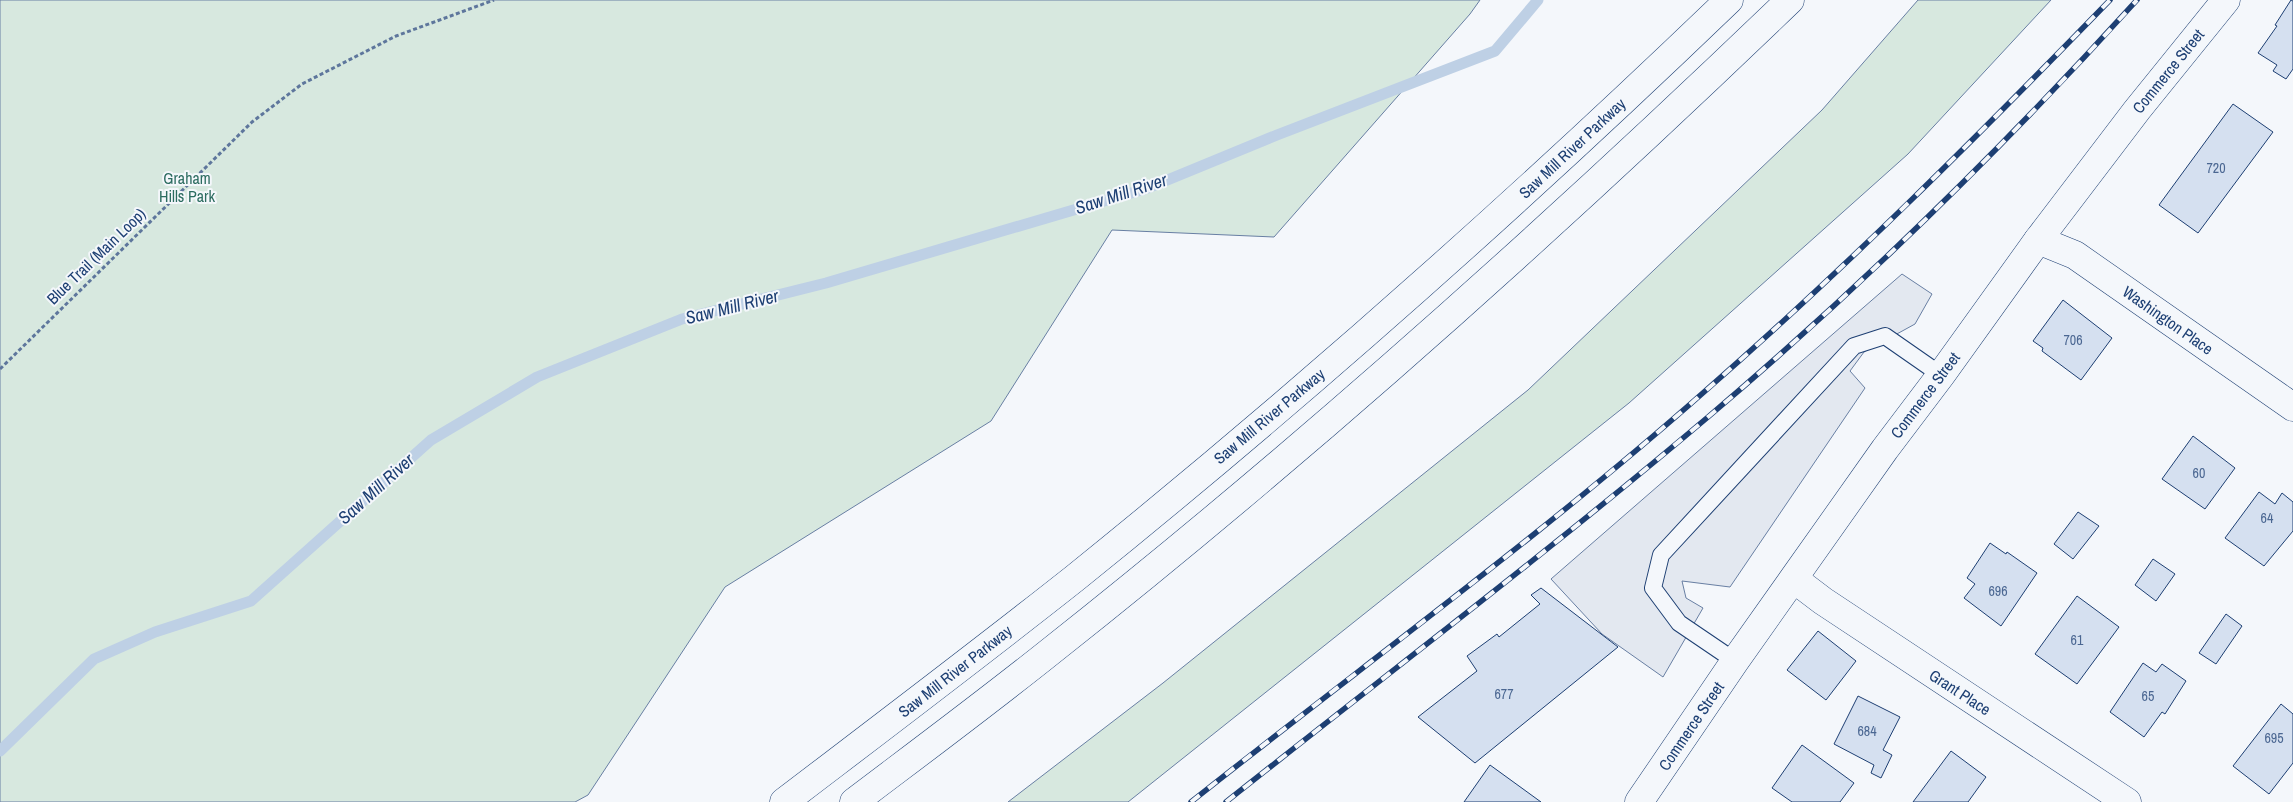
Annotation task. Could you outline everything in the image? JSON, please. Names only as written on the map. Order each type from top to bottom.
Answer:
[{"type":"main road","name":"Saw Mill River Parkway","points":[[784,802],[1075,578],[1233,447],[1485,228],[1729,0]]},
{"type":"main road","points":[[854,802],[1064,641],[1208,524],[1357,398],[1614,168],[1790,0]]},
{"type":"main road","name":"Commerce Street","points":[[1639,802],[1735,661],[1885,450],[2038,240],[2136,110],[2226,0]]},
{"type":"main road","name":"Washington Place","points":[[2038,240],[2075,255],[2293,407]]},
{"type":"main road","name":"Grant Place","points":[[1794,579],[1823,601],[2127,802]]},
{"type":"lane","points":[[1735,661],[1679,623],[1653,588],[1661,555],[1854,346],[1885,336],[1942,374]]},
{"type":"path","name":"Blue Trail (Main Loop)","points":[[0,369],[252,122],[295,90],[396,36],[494,0]]},
{"type":"green space","name":"Graham Hills Park","points":[[0,0],[1480,0],[1470,14],[1274,237],[1112,230],[991,421],[725,587],[588,795],[575,802],[0,802]]},
{"type":"green space","points":[[1918,0],[2051,0],[1908,154],[1629,403],[1128,802],[1008,802],[1163,683],[1528,390],[1822,110]]},
{"type":"shaded area","points":[[1902,274],[1932,294],[1915,324],[1864,352],[1850,371],[1865,388],[1730,587],[1682,581],[1686,598],[1703,608],[1663,677],[1602,634],[1551,579]]},
{"type":"building","points":[[2291,0],[2293,1],[2293,69],[2286,79],[2273,71],[2277,65],[2258,53],[2277,26],[2275,25]]},
{"type":"building","points":[[2233,104],[2273,132],[2198,233],[2159,205]]},
{"type":"building","points":[[2063,300],[2112,338],[2081,380],[2042,351],[2043,348],[2033,341]]},
{"type":"building","points":[[2193,436],[2235,468],[2205,509],[2162,479]]},
{"type":"building","points":[[2259,492],[2275,504],[2282,493],[2293,502],[2293,531],[2264,566],[2225,538]]},
{"type":"building","points":[[2078,512],[2099,526],[2073,559],[2054,544]]},
{"type":"building","points":[[1990,543],[2006,554],[2007,552],[2037,573],[2001,626],[1964,598],[1975,584],[1967,578]]},
{"type":"building","points":[[2153,559],[2175,574],[2156,601],[2135,585]]},
{"type":"building","points":[[1541,588],[1618,647],[1475,763],[1418,717],[1477,671],[1467,656],[1497,634],[1499,637],[1540,604],[1531,595]]},
{"type":"building","points":[[2077,596],[2119,627],[2077,684],[2035,654]]},
{"type":"building","points":[[2226,614],[2242,626],[2216,664],[2199,653]]},
{"type":"building","points":[[1818,631],[1856,661],[1826,700],[1787,670]]},
{"type":"building","points":[[2143,663],[2156,672],[2162,664],[2186,681],[2165,714],[2162,712],[2144,737],[2110,712]]},
{"type":"building","points":[[1858,696],[1900,717],[1883,750],[1892,755],[1881,778],[1871,773],[1874,765],[1834,744]]},
{"type":"building","points":[[2281,704],[2293,714],[2293,763],[2269,794],[2233,766]]},
{"type":"building","points":[[1802,745],[1854,783],[1840,802],[1792,802],[1772,788]]},
{"type":"building","points":[[1951,751],[1986,777],[1968,802],[1913,802]]},
{"type":"building","points":[[1490,765],[1541,802],[1464,802]]},
{"type":"waterway","name":"Saw Mill River","points":[[0,751],[94,659],[155,632],[251,601],[431,440],[537,377],[682,319],[826,283],[1148,188],[1277,135],[1495,51],[1538,0]]},
{"type":"railway","points":[[1191,802],[1515,550],[1642,446],[1704,392],[1809,297],[1911,200],[2110,0]]},
{"type":"railway","points":[[1226,802],[1589,515],[1765,368],[1929,216],[2035,109],[2137,0]]}]
